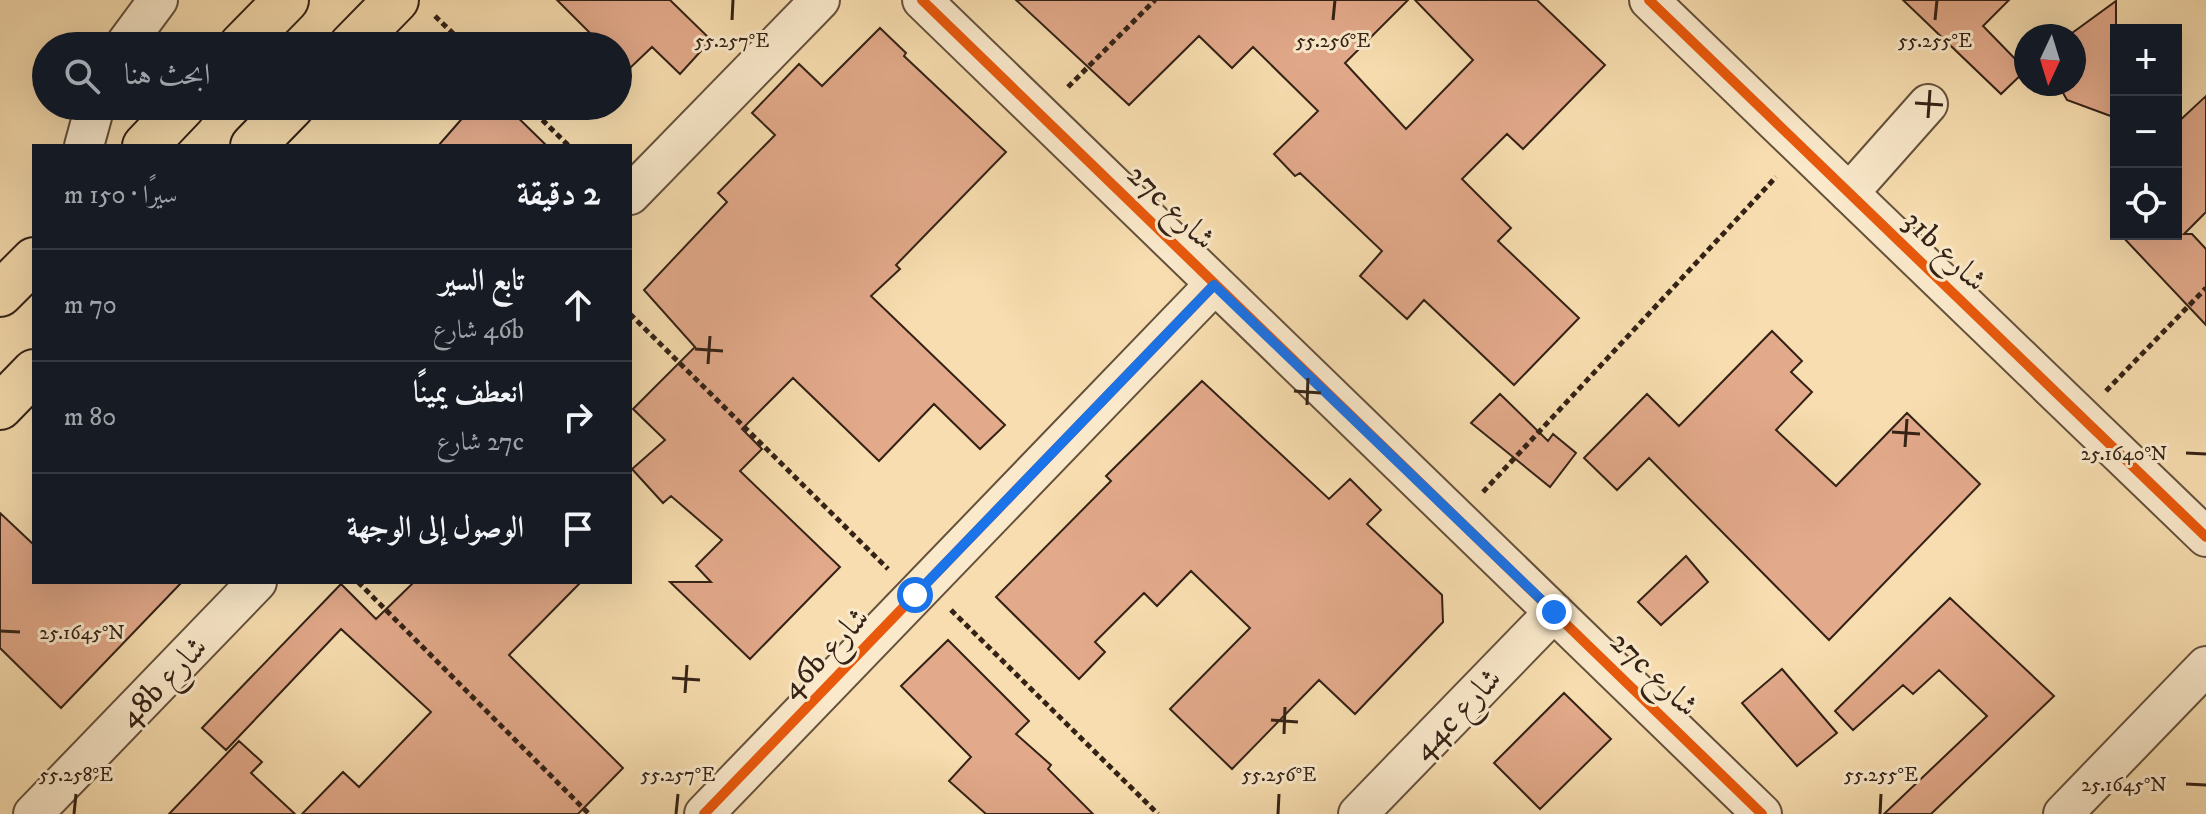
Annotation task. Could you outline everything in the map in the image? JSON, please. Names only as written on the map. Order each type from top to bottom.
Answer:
[{"type":"main road","points":[[255,32],[286,0]]},
{"type":"main road","points":[[372,32],[412,5]]},
{"type":"main road","points":[[147,144],[170,120]]},
{"type":"main road","points":[[255,144],[278,120]]},
{"type":"main road","points":[[0,294],[32,262]]},
{"type":"main road","points":[[0,407],[32,374]]},
{"type":"street","points":[[134,32],[158,0]]},
{"type":"street","points":[[632,193],[820,0]]},
{"type":"street","name":"31b شارع","points":[[1649,0],[2206,537]]},
{"type":"street","name":"27c شارع","points":[[924,1],[1762,814]]},
{"type":"street","points":[[1849,193],[1928,104]]},
{"type":"street","points":[[85,144],[91,120]]},
{"type":"street","name":"46b شارع","points":[[704,814],[1214,285]]},
{"type":"street","name":"48b شارع","points":[[33,814],[255,584]]},
{"type":"street","name":"44c شارع","points":[[1358,814],[1554,612]]},
{"type":"street","points":[[2063,814],[2206,666]]},
{"type":"path","points":[[1041,115],[1155,0]]},
{"type":"path","points":[[412,5],[448,32]]},
{"type":"path","points":[[542,120],[567,144]]},
{"type":"path","points":[[1457,519],[1803,148]]},
{"type":"path","points":[[2081,417],[2206,288]]},
{"type":"path","points":[[632,316],[1158,814]]},
{"type":"path","points":[[360,584],[589,814]]},
{"type":"building","points":[[557,0],[670,0],[711,40],[680,74],[652,47],[632,66],[632,32],[589,32]]},
{"type":"building","points":[[1016,0],[1408,0],[1345,63],[1406,129],[1473,60],[1415,0],[1537,0],[1605,65],[1523,149],[1507,134],[1462,179],[1511,228],[1498,241],[1579,318],[1514,385],[1424,300],[1407,319],[1360,276],[1382,251],[1300,173],[1295,176],[1274,154],[1318,111],[1253,47],[1232,68],[1199,36],[1129,105]]},
{"type":"building","points":[[1903,0],[2009,0],[1983,26],[2014,58],[2014,82],[2001,94]]},
{"type":"building","points":[[2116,1],[2116,24],[2110,24],[2110,116],[2067,100],[2065,96],[2086,96],[2084,24]]},
{"type":"building","points":[[880,28],[906,53],[904,56],[1006,152],[896,265],[900,269],[871,296],[1005,425],[980,449],[934,404],[879,461],[793,378],[742,429],[762,449],[740,471],[840,567],[750,659],[670,582],[711,582],[696,566],[722,540],[671,496],[663,503],[632,469],[665,440],[633,409],[695,347],[644,290],[727,202],[718,193],[775,135],[752,113],[799,64],[822,86]]},
{"type":"building","points":[[2206,96],[2206,212],[2184,234],[2192,234],[2206,249],[2206,325],[2126,240],[2182,240],[2182,118]]},
{"type":"building","points":[[461,120],[520,120],[545,144],[440,144]]},
{"type":"building","points":[[1772,331],[1802,361],[1791,372],[1812,392],[1776,430],[1836,486],[1907,413],[1980,484],[1829,640],[1649,458],[1617,490],[1584,458],[1647,394],[1679,426]]},
{"type":"building","points":[[1202,381],[1329,499],[1350,479],[1381,510],[1367,524],[1442,595],[1443,622],[1355,714],[1319,680],[1232,769],[1170,709],[1250,628],[1191,571],[1157,606],[1144,593],[1095,642],[1105,652],[1079,679],[996,597],[1111,481],[1106,476]]},
{"type":"building","points":[[1500,394],[1548,441],[1553,434],[1576,453],[1550,487],[1471,423]]},
{"type":"building","points":[[0,513],[32,543],[32,584],[180,584],[61,708],[0,648]]},
{"type":"building","points":[[1686,556],[1708,582],[1661,625],[1638,602]]},
{"type":"building","points":[[341,584],[376,619],[412,584],[579,584],[509,655],[623,768],[578,814],[302,814],[343,772],[359,787],[431,712],[341,629],[226,750],[202,728]]},
{"type":"building","points":[[1950,598],[2054,696],[1931,814],[1884,814],[1987,716],[1939,670],[1913,694],[1903,685],[1853,730],[1835,711]]},
{"type":"building","points":[[948,640],[1029,721],[1016,734],[1051,765],[1048,769],[1093,814],[986,814],[949,781],[971,757],[901,686]]},
{"type":"building","points":[[1782,669],[1837,733],[1797,766],[1742,703]]},
{"type":"building","points":[[1564,693],[1611,739],[1540,809],[1494,763]]},
{"type":"building","points":[[239,741],[262,762],[251,773],[295,814],[169,814]]},
{"type":"cycle path","points":[[922,0],[1762,814]]},
{"type":"cycle path","points":[[1649,0],[2206,537]]},
{"type":"cycle path","points":[[704,814],[1214,285]]},
{"type":"route","points":[[915,595],[1214,285],[1554,612]]}]
